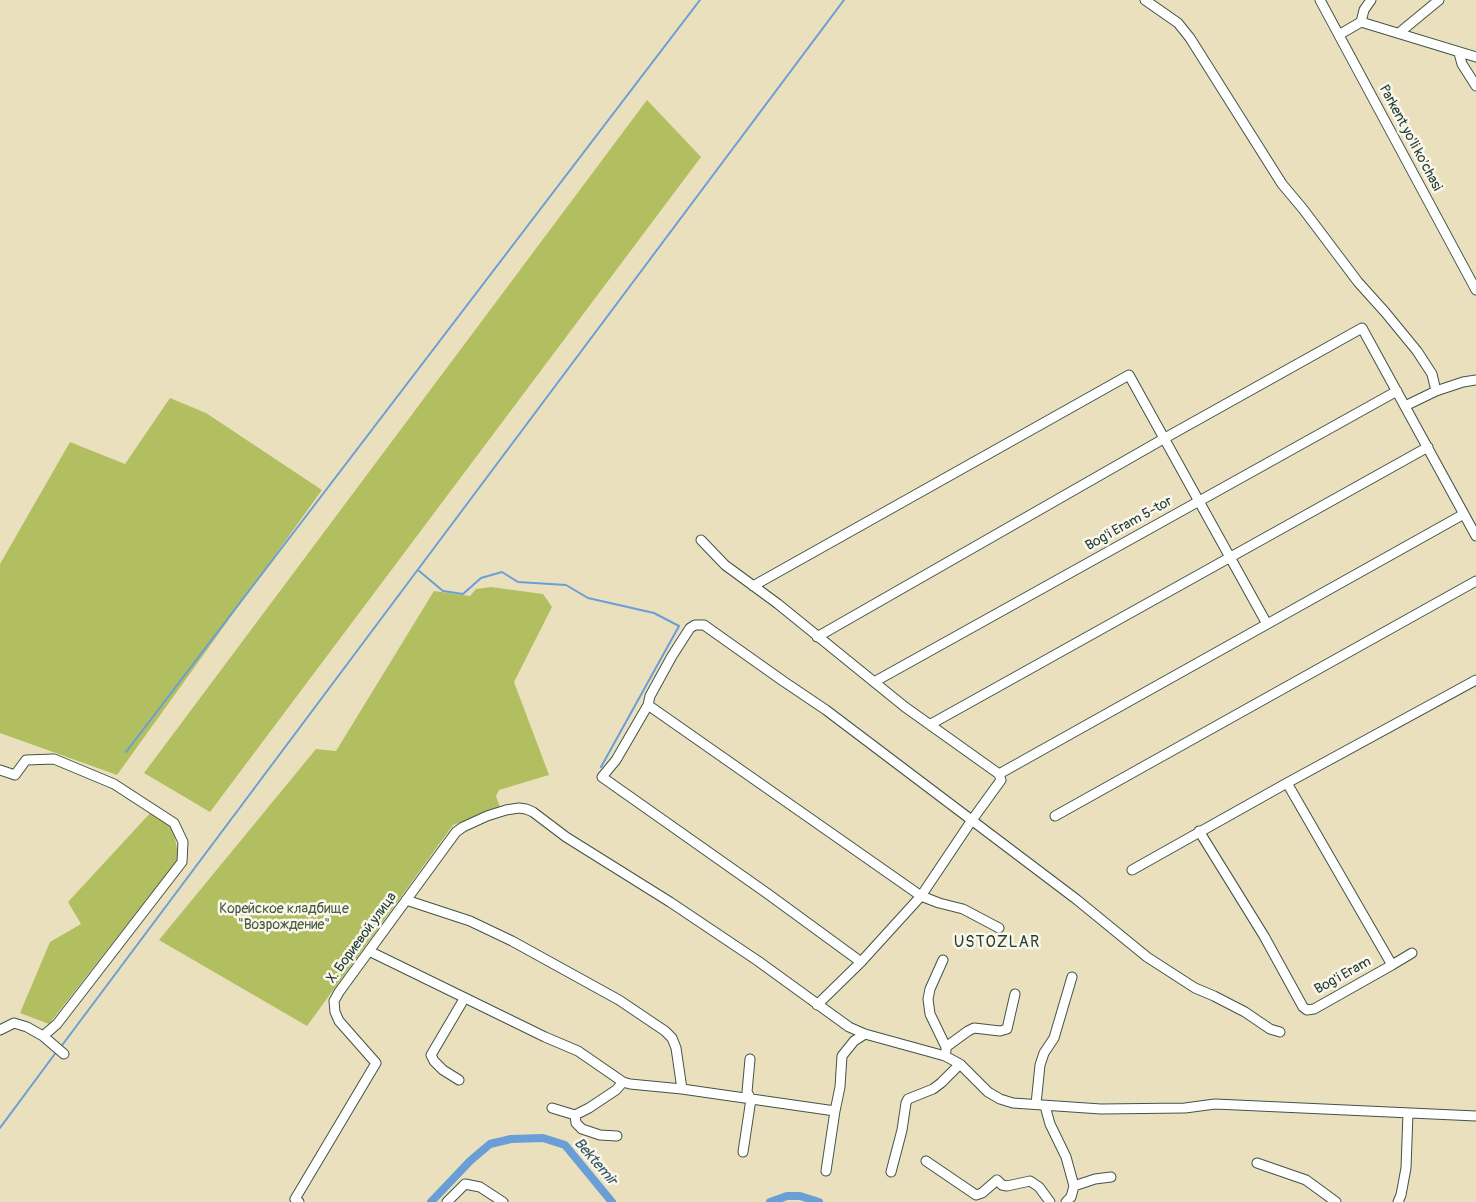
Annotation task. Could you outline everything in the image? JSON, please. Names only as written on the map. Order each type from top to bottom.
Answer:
[{"type":"street","points":[[1145,0],[1178,23],[1190,38],[1282,184],[1358,282],[1416,351],[1432,374],[1436,391]]},
{"type":"street","name":"Parkent yo'li ko'chasi","points":[[1320,0],[1476,290]]},
{"type":"street","name":"Parkent yo'li ko'chasi","points":[[1325,0],[1476,281]]},
{"type":"street","points":[[1342,33],[1360,22],[1364,10],[1371,0]]},
{"type":"street","points":[[1399,33],[1439,0]]},
{"type":"street","points":[[1360,22],[1476,57]]},
{"type":"street","points":[[1459,53],[1462,64],[1476,86]]},
{"type":"street","points":[[817,637],[1164,438],[1362,328],[1476,536]]},
{"type":"street","points":[[753,586],[1129,375],[1267,624]]},
{"type":"street","points":[[1405,406],[1436,391],[1463,382],[1476,380]]},
{"type":"street","name":"Bog'i Eram 5-tor","points":[[874,682],[1397,391]]},
{"type":"street","points":[[931,724],[1428,447]]},
{"type":"street","points":[[999,774],[1464,514]]},
{"type":"street","points":[[701,540],[725,565],[905,707],[999,774],[1002,780],[972,820],[921,896],[861,962],[817,1004],[849,1027],[865,1034],[945,1051]]},
{"type":"street","points":[[1056,816],[1476,581]]},
{"type":"street","points":[[861,962],[602,776],[616,760],[648,705],[650,696],[690,628],[695,625],[704,624],[826,710],[1076,899],[1147,957],[1195,988],[1245,1012],[1270,1029],[1280,1032]]},
{"type":"street","points":[[1132,870],[1199,831],[1476,680]]},
{"type":"street","points":[[648,705],[921,896],[963,909],[999,928]]},
{"type":"street","points":[[0,770],[15,775],[26,760],[54,760],[114,784],[174,823],[183,842],[182,862],[47,1038]]},
{"type":"street","name":"Bog'i Eram","points":[[1199,831],[1264,936],[1303,1007],[1307,1010],[1314,1009],[1392,965],[1287,783]]},
{"type":"street","name":"Х. Бориевой улица","points":[[299,1202],[295,1199],[376,1063],[339,1021],[335,1012],[334,1001],[338,992],[452,838],[463,827],[487,816],[506,810],[526,808],[566,837],[670,902],[758,961],[817,1004]]},
{"type":"street","points":[[406,900],[470,921],[512,941],[619,1000],[658,1026],[672,1038],[678,1060],[682,1089]]},
{"type":"street","points":[[369,951],[464,999],[545,1037],[578,1050],[623,1082],[835,1111]]},
{"type":"street","points":[[1392,965],[1412,953]]},
{"type":"street","points":[[943,960],[930,988],[928,999],[930,1014],[945,1051],[988,1092],[1000,1099],[1013,1103],[1102,1109],[1185,1108],[1215,1104],[1476,1116]]},
{"type":"street","points":[[1066,1202],[1071,1197],[1074,1186],[1066,1157],[1040,1105],[1040,1066],[1044,1053],[1054,1038],[1072,977]]},
{"type":"street","points":[[945,1051],[974,1028],[1000,1031],[1007,1029],[1015,994]]},
{"type":"street","points":[[458,1080],[443,1070],[431,1054],[464,999]]},
{"type":"street","points":[[0,1030],[14,1023],[27,1027],[47,1038],[64,1054]]},
{"type":"street","points":[[826,1171],[840,1087],[842,1056],[854,1041],[865,1034]]},
{"type":"street","points":[[743,1152],[751,1099],[748,1092],[750,1059]]},
{"type":"street","points":[[891,1172],[908,1099],[933,1089],[960,1064]]},
{"type":"street","points":[[552,1108],[575,1115],[616,1090],[623,1082]]},
{"type":"street","points":[[1398,1202],[1406,1168],[1408,1113]]},
{"type":"street","points":[[575,1115],[576,1123],[582,1129],[600,1135],[617,1136]]},
{"type":"street","points":[[926,1160],[976,1195],[982,1193],[997,1180],[1007,1186],[1030,1181],[1039,1186],[1050,1202]]},
{"type":"street","points":[[1257,1163],[1306,1180],[1336,1202]]},
{"type":"street","points":[[1074,1186],[1095,1179],[1111,1178]]},
{"type":"street","points":[[447,1202],[461,1186],[469,1184],[480,1187],[503,1202]]},
{"type":"green space","points":[[647,100],[701,157],[210,812],[144,773]]},
{"type":"green space","points":[[170,398],[206,413],[322,490],[117,775],[0,733],[0,564],[70,442],[125,464]]},
{"type":"green space","name":"Корейское кладбище \"Возрождение\"","points":[[491,587],[543,594],[552,607],[514,682],[549,775],[499,790],[496,796],[501,810],[453,825],[307,1026],[159,940],[316,749],[336,751],[434,591],[470,596],[476,589]]},
{"type":"green space","points":[[153,810],[173,829],[179,858],[49,1024],[20,1013],[50,942],[81,924],[68,902]]},
{"type":"waterway","points":[[126,752],[700,0]]},
{"type":"waterway","points":[[60,1048],[844,0]]},
{"type":"waterway","points":[[418,570],[443,591],[463,594],[481,578],[502,572],[518,582],[566,585],[588,598],[654,613],[679,626],[601,767]]},
{"type":"waterway","points":[[0,1128],[57,1051]]},
{"type":"waterway","name":"Bektemir","points":[[431,1202],[470,1161],[490,1144],[511,1139],[543,1138],[565,1145],[612,1202]]},
{"type":"waterway","name":"Bektemir","points":[[770,1202],[787,1196],[800,1196],[819,1202]]},
{"type":"district","name":"USTOZLAR","points":[[997,943]]}]
